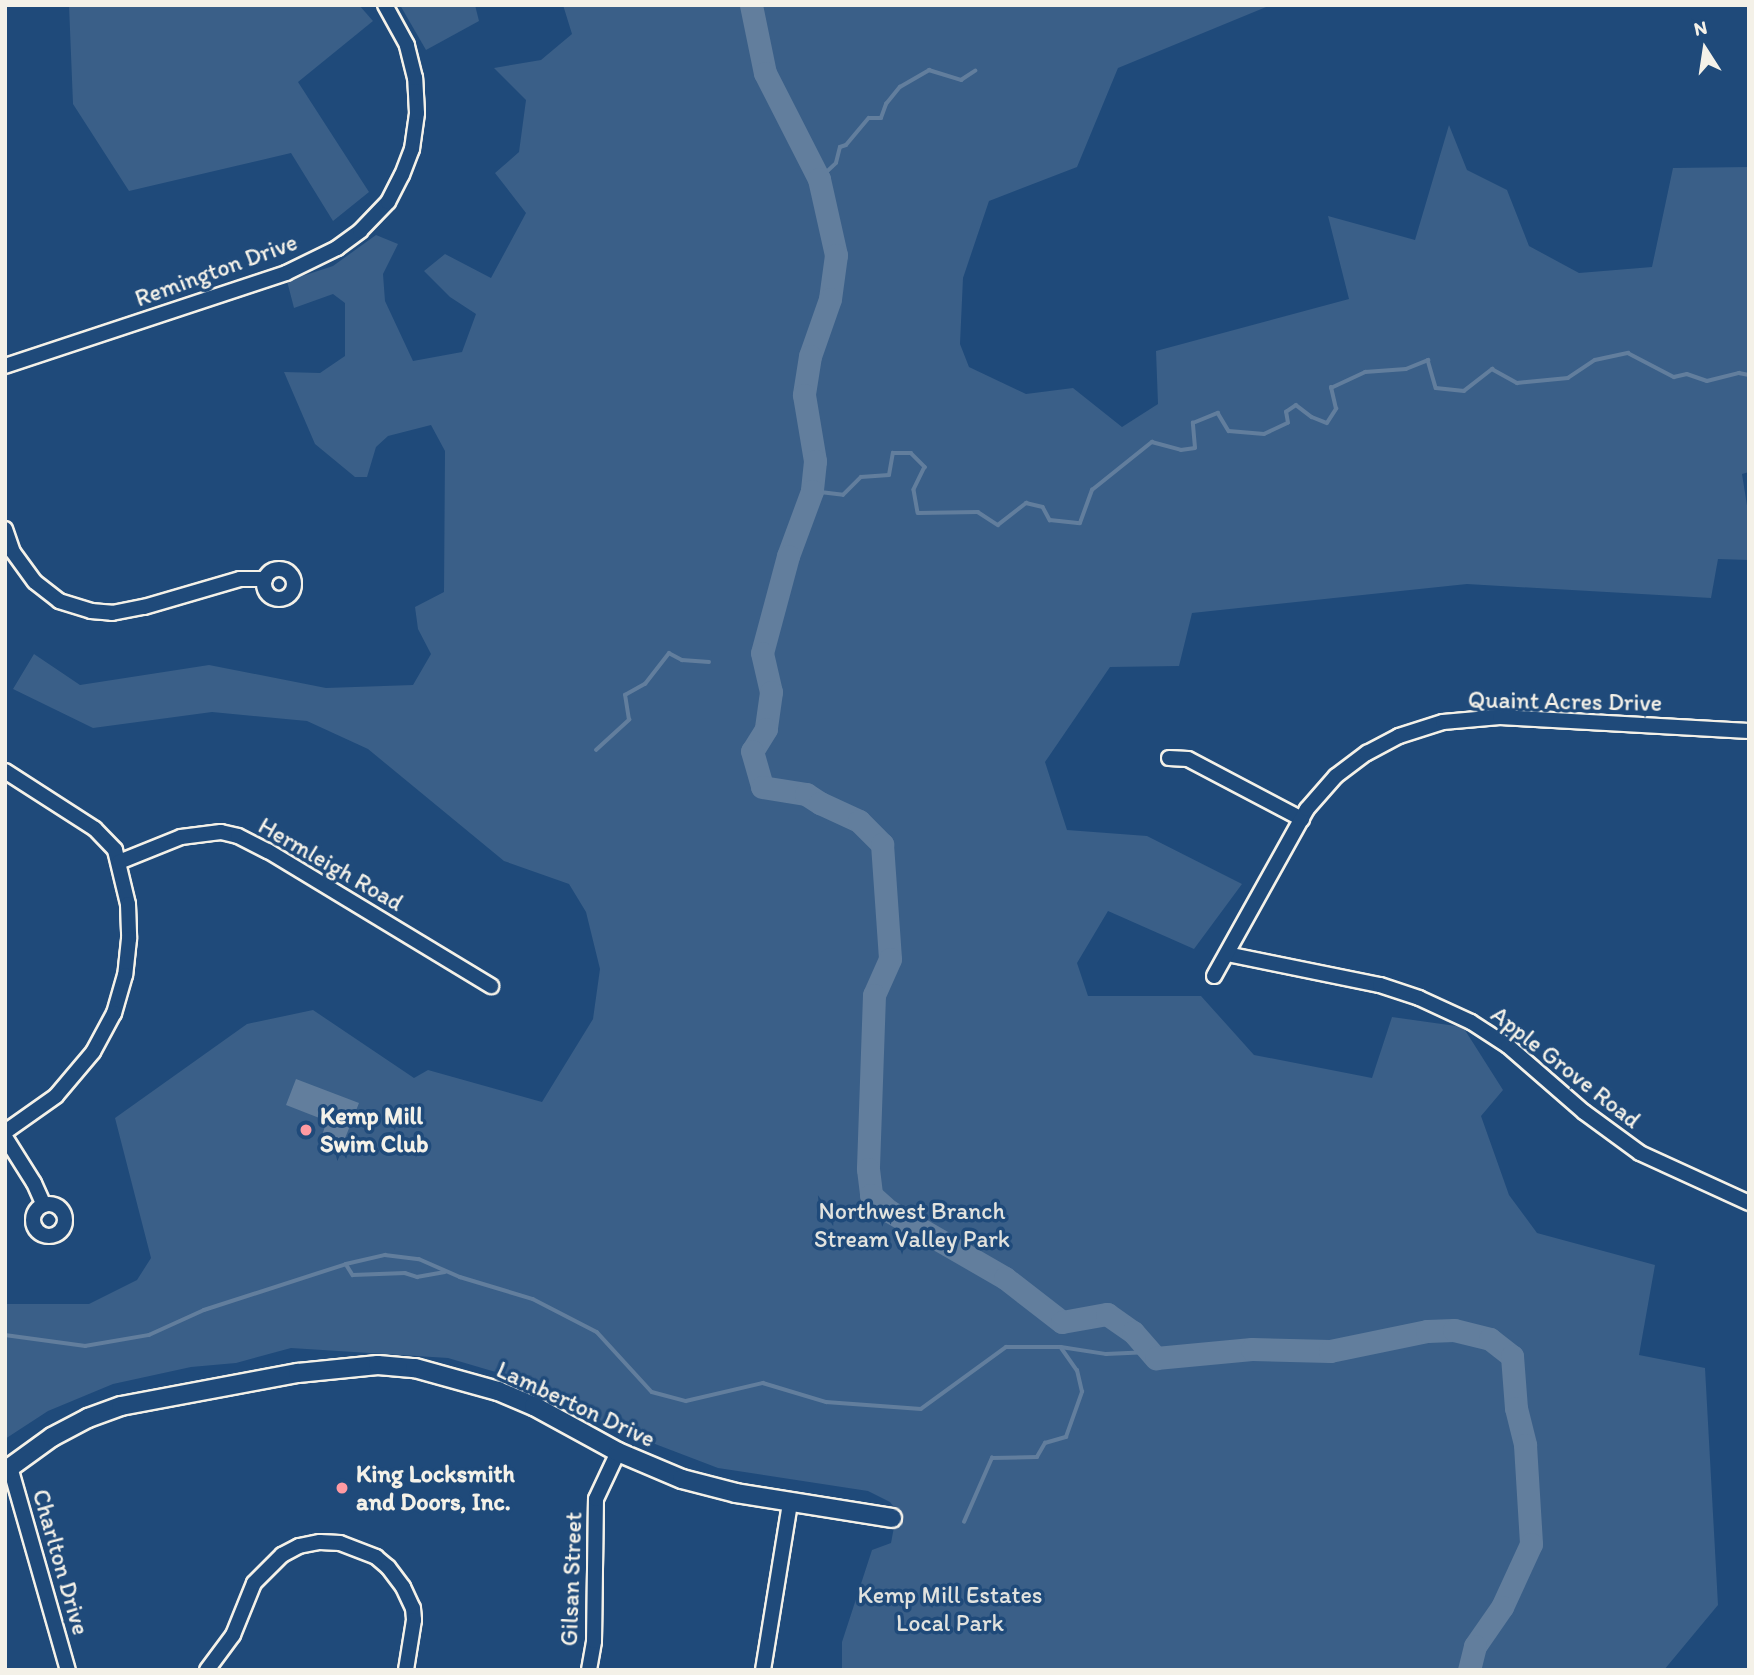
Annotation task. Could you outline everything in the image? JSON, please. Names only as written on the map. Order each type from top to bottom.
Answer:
[{"type":"street","name":"Remington Drive","points":[[5,366],[286,273],[337,248],[360,231],[388,202],[402,175],[412,149],[417,113],[415,78],[407,45],[385,5]]},
{"type":"street","points":[[5,529],[13,552],[35,582],[60,601],[91,611],[112,613],[144,607],[240,579],[265,579]]},
{"type":"street","name":"Quaint Acres Drive","points":[[1214,976],[1302,819],[1336,776],[1367,753],[1399,736],[1443,722],[1500,717],[1749,731]]},
{"type":"street","points":[[1169,758],[1188,759],[1302,819]]},
{"type":"street","points":[[5,771],[95,829],[115,850],[128,904],[129,939],[125,975],[114,1013],[93,1052],[71,1081],[57,1096],[5,1135],[34,1182],[44,1205]]},
{"type":"street","name":"Hermleigh Road","points":[[119,862],[181,837],[221,832],[238,836],[491,986]]},
{"type":"street","name":"Apple Grove Road","points":[[1227,954],[1380,985],[1419,998],[1471,1022],[1508,1046],[1584,1112],[1640,1153],[1749,1203]]},
{"type":"street","name":"Lamberton Drive","points":[[8,1469],[52,1437],[88,1418],[121,1406],[298,1373],[377,1365],[415,1368],[498,1391],[534,1406],[618,1452],[682,1479],[790,1503],[892,1518]]},
{"type":"street","name":"Gilsan Street","points":[[589,1670],[594,1641],[596,1499],[618,1452]]},
{"type":"street","name":"Charlton Drive","points":[[8,1469],[68,1670]]},
{"type":"street","points":[[763,1670],[790,1503]]},
{"type":"street","points":[[208,1670],[233,1635],[254,1583],[282,1555],[299,1546],[320,1542],[340,1543],[376,1557],[388,1567],[403,1587],[413,1608],[414,1620],[406,1670]]},
{"type":"green space","points":[[69,5],[359,5],[373,21],[298,82],[369,192],[333,221],[291,153],[129,191],[73,104]]},
{"type":"green space","points":[[400,5],[475,5],[479,21],[426,50]]},
{"type":"green space","name":"Northwest Branch Stream Valley Park","points":[[563,5],[1271,5],[1118,68],[1077,167],[989,201],[963,278],[960,344],[969,367],[1026,394],[1073,388],[1122,427],[1158,404],[1156,351],[1349,299],[1328,216],[1415,240],[1449,125],[1467,170],[1507,190],[1529,246],[1579,273],[1652,267],[1673,168],[1749,167],[1749,472],[1742,474],[1749,518],[1749,560],[1718,559],[1711,598],[1467,584],[1192,613],[1179,666],[1110,667],[1045,762],[1067,830],[1147,836],[1242,884],[1194,949],[1108,911],[1077,963],[1088,996],[1201,996],[1254,1055],[1372,1078],[1392,1017],[1463,1027],[1503,1090],[1481,1116],[1509,1195],[1537,1233],[1655,1265],[1639,1355],[1705,1368],[1718,1605],[1664,1670],[842,1670],[842,1642],[872,1550],[891,1543],[897,1511],[890,1502],[868,1491],[718,1468],[608,1426],[529,1382],[448,1358],[291,1348],[236,1363],[191,1367],[113,1384],[48,1411],[5,1439],[5,1304],[89,1304],[137,1280],[151,1258],[115,1118],[247,1024],[313,1010],[414,1078],[428,1070],[542,1102],[593,1019],[600,969],[586,912],[569,884],[504,861],[368,749],[307,721],[212,712],[93,728],[13,689],[34,654],[80,685],[209,665],[326,688],[413,685],[431,654],[418,629],[415,607],[444,592],[445,451],[431,425],[388,436],[376,447],[367,477],[355,477],[315,444],[284,372],[320,373],[345,356],[345,303],[333,294],[294,308],[287,281],[333,266],[376,235],[398,244],[383,274],[385,301],[413,361],[462,352],[476,314],[450,297],[424,271],[445,254],[491,278],[526,213],[495,173],[519,152],[526,100],[494,68],[541,60],[572,34]]},
{"type":"shaded area","points":[[296,1079],[359,1103],[342,1146],[321,1138],[327,1121],[286,1105]]},
{"type":"waterway","points":[[751,5],[765,73],[819,179],[836,255],[830,299],[810,356],[804,395],[815,461],[812,491],[788,556],[762,653],[771,692],[766,729],[752,751],[762,787],[806,794],[859,821],[882,844],[890,959],[874,995],[868,1169],[871,1195],[889,1211],[1005,1278],[1062,1322],[1107,1314],[1133,1332],[1156,1358],[1252,1349],[1330,1351],[1427,1331],[1454,1330],[1490,1339],[1512,1356],[1516,1408],[1525,1445],[1531,1544],[1502,1607],[1475,1646],[1469,1670]]},
{"type":"waterway","points":[[819,179],[836,163],[840,147],[846,145],[869,118],[881,118],[886,104],[900,87],[929,70],[961,80],[975,71]]},
{"type":"waterway","points":[[812,491],[843,495],[861,477],[889,475],[893,453],[911,453],[925,467],[914,490],[918,513],[978,512],[998,525],[1026,503],[1043,507],[1050,520],[1080,523],[1092,490],[1152,442],[1181,450],[1195,448],[1193,423],[1218,413],[1229,431],[1264,434],[1288,423],[1286,412],[1296,405],[1312,417],[1327,423],[1336,409],[1331,388],[1365,372],[1406,369],[1428,360],[1436,388],[1464,391],[1492,369],[1517,383],[1568,378],[1595,360],[1628,353],[1674,377],[1687,374],[1707,381],[1739,373],[1749,375]]},
{"type":"waterway","points":[[596,750],[629,720],[625,695],[645,684],[669,653],[682,660],[709,662]]},
{"type":"waterway","points":[[5,1335],[85,1346],[149,1335],[204,1310],[346,1264],[385,1255],[419,1259],[460,1277],[533,1299],[597,1332],[652,1392],[686,1401],[763,1383],[826,1402],[921,1409],[1006,1347],[1061,1347],[1106,1354],[1150,1352]]},
{"type":"waterway","points":[[346,1264],[353,1275],[405,1273],[417,1277],[445,1272]]},
{"type":"waterway","points":[[964,1522],[992,1458],[1037,1457],[1045,1443],[1066,1437],[1082,1392],[1077,1371],[1061,1348]]},
{"type":"place","name":"Kemp Mill Swim Club","points":[[306,1130]]},
{"type":"place","name":"King Locksmith and Doors, Inc.","points":[[342,1488]]},
{"type":"park label","name":"Kemp Mill Estates Local Park","points":[[950,1609]]}]
